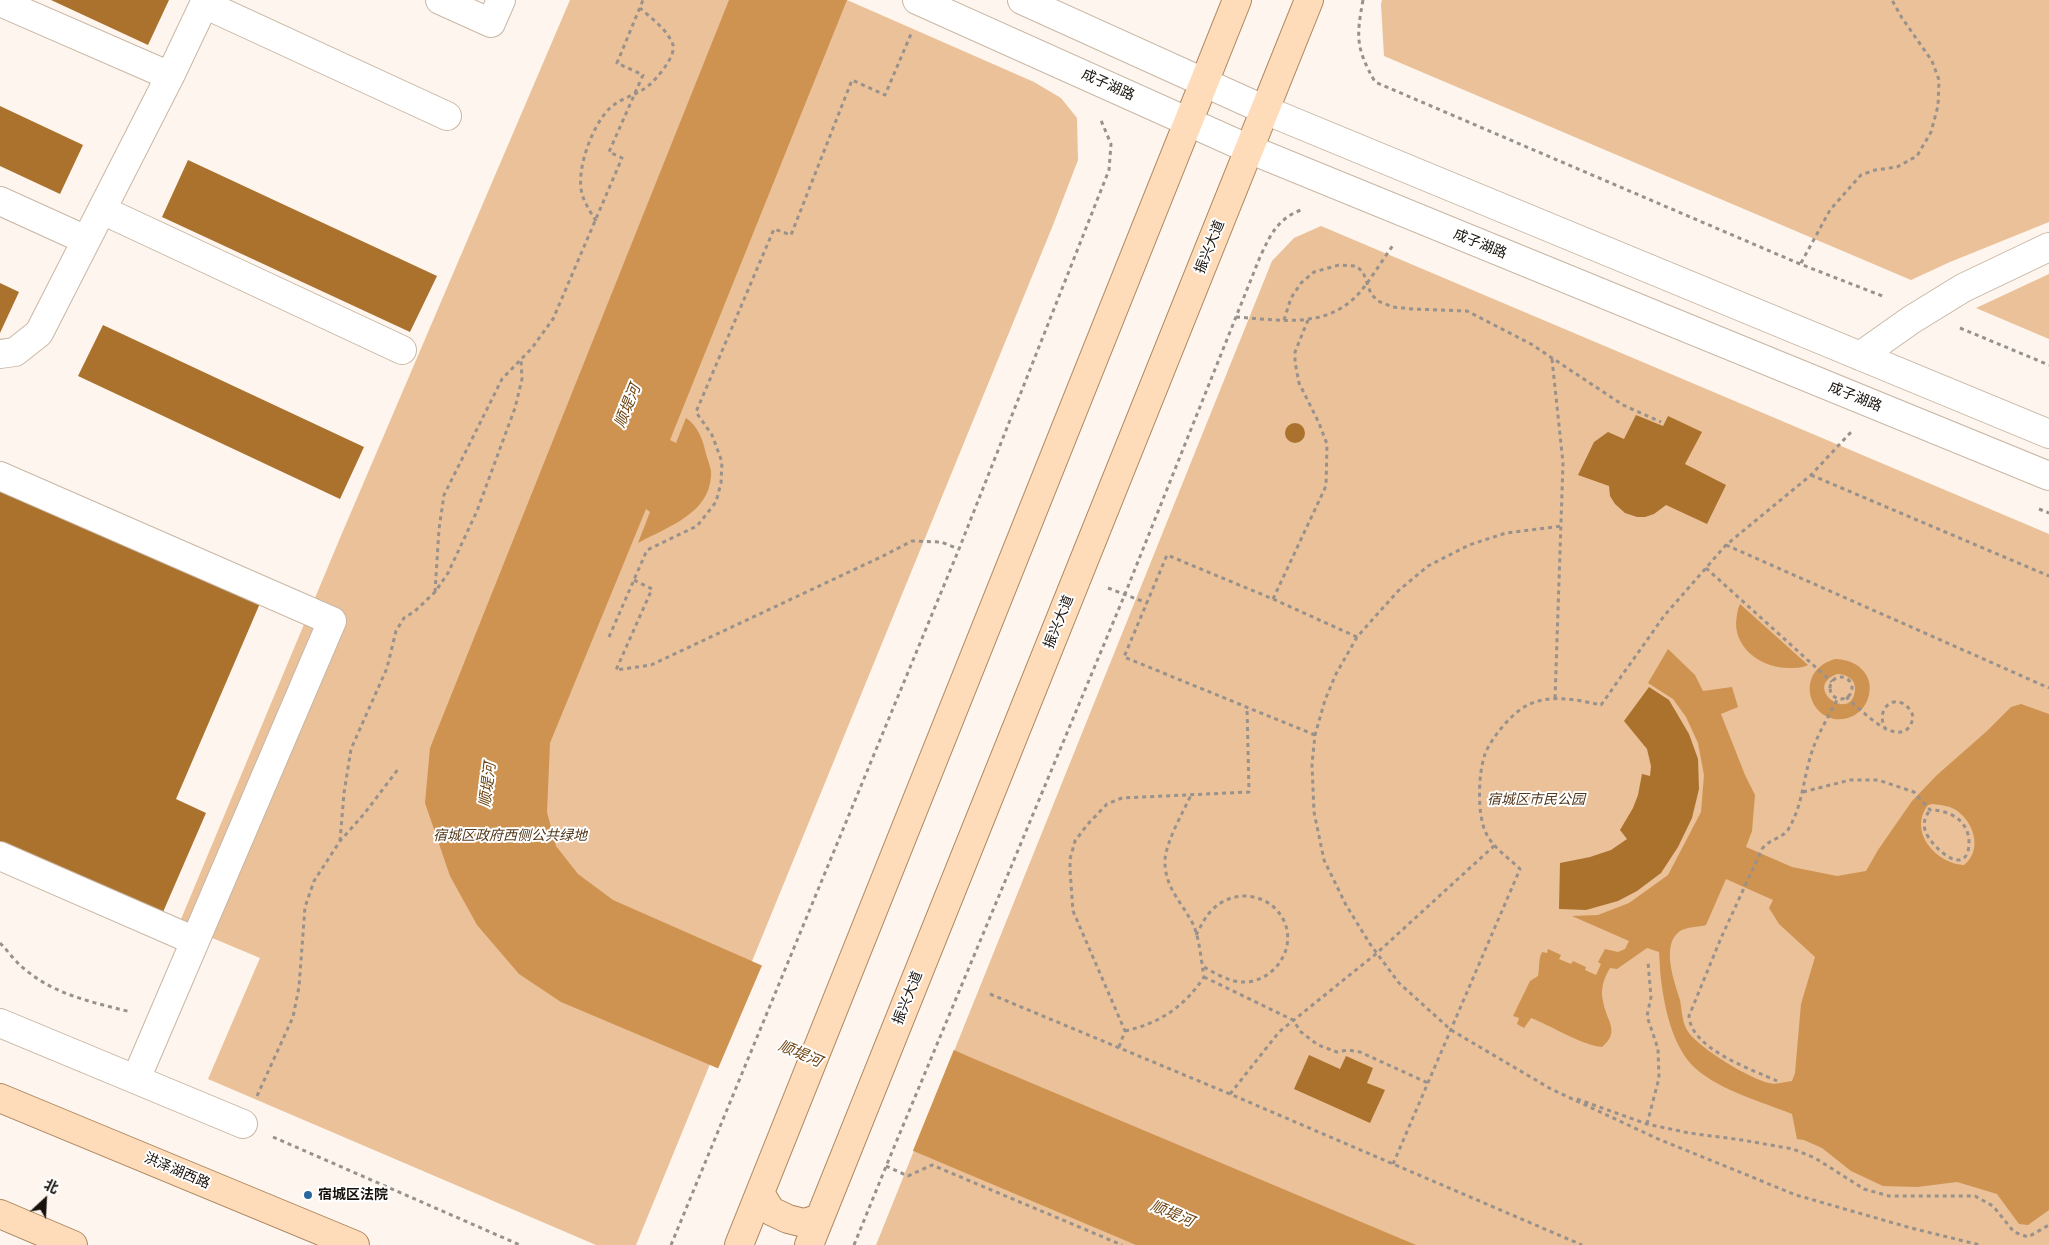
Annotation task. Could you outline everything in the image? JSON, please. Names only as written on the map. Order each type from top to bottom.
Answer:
[{"type":"main road","points":[[739,1243],[1238,0]]},
{"type":"main road","name":"振兴大道","points":[[809,1245],[1309,0]]},
{"type":"main road","name":"洪泽湖西路","points":[[0,1098],[354,1245]]},
{"type":"main road","points":[[760,1193],[772,1211],[788,1219],[804,1223],[820,1218]]},
{"type":"main road","points":[[0,1214],[73,1245]]},
{"type":"street","points":[[440,0],[490,23],[501,0]]},
{"type":"street","points":[[1022,0],[1265,110],[2049,434]]},
{"type":"street","points":[[0,2],[170,76]]},
{"type":"street","points":[[0,354],[15,352],[39,333],[170,76],[205,2],[447,116]]},
{"type":"street","name":"成子湖路","points":[[920,2],[1249,149],[2049,476]]},
{"type":"street","points":[[0,201],[86,240]]},
{"type":"street","points":[[102,210],[402,350]]},
{"type":"street","points":[[1860,356],[1963,288],[2049,247]]},
{"type":"street","points":[[0,476],[332,621],[136,1079]]},
{"type":"street","points":[[0,856],[195,941]]},
{"type":"street","points":[[0,1023],[243,1124]]},
{"type":"path","points":[[435,592],[438,529],[444,495],[502,378],[532,348],[553,319],[622,158],[609,152],[643,75],[617,63],[644,0]]},
{"type":"path","points":[[1363,0],[1358,43],[1365,63],[1376,82],[1800,264],[2049,364]]},
{"type":"path","points":[[1800,264],[1830,210],[1861,175],[1875,170],[1897,167],[1917,156],[1932,132],[1938,106],[1938,80],[1932,60],[1902,18],[1892,0]]},
{"type":"path","points":[[609,637],[647,550],[697,526],[716,502],[721,483],[722,462],[712,435],[696,412],[774,229],[791,235],[852,80],[885,95],[920,2]]},
{"type":"path","points":[[596,221],[582,196],[581,174],[584,155],[595,130],[608,110],[621,99],[649,86],[667,65],[674,46],[657,23],[640,8]]},
{"type":"path","points":[[672,1245],[959,549],[1109,170],[1111,144],[1098,114]]},
{"type":"path","points":[[854,1245],[1126,594],[1270,234],[1287,216],[1303,209],[1312,208]]},
{"type":"path","points":[[1236,317],[1308,320],[1316,319],[1345,306],[1360,292],[1396,241]]},
{"type":"path","points":[[1284,320],[1291,298],[1301,283],[1314,272],[1339,265],[1356,266],[1363,272],[1371,294],[1378,301],[1393,307],[1467,311],[1532,344],[1623,405],[1661,422]]},
{"type":"path","points":[[1273,599],[1326,486],[1327,444],[1299,383],[1295,362],[1295,352],[1308,320]]},
{"type":"path","points":[[340,840],[344,793],[351,749],[387,668],[396,631],[404,618],[435,592],[448,573],[484,492],[516,408],[522,379],[522,358]]},
{"type":"path","points":[[1552,358],[1563,464],[1555,699]]},
{"type":"path","points":[[1843,427],[1861,435]]},
{"type":"path","points":[[1393,1164],[1520,869],[1495,846],[1486,832],[1478,795],[1485,754],[1507,720],[1530,704],[1555,699],[1576,700],[1601,705],[1664,616],[1726,545],[1811,475],[1852,431]]},
{"type":"path","points":[[1811,475],[2049,576]]},
{"type":"path","points":[[2031,506],[2049,513]]},
{"type":"path","points":[[1561,526],[1506,533],[1469,545],[1428,566],[1398,591],[1357,637],[1336,674],[1315,735],[1312,764],[1314,812],[1324,860],[1346,905],[1399,983],[1451,1030],[1557,1092],[1656,1138],[1796,1195],[1911,1228],[1980,1245]]},
{"type":"path","points":[[634,580],[652,589],[616,670],[651,665],[912,541],[941,542],[959,549]]},
{"type":"path","points":[[1726,545],[2049,688]]},
{"type":"path","points":[[1315,735],[1124,657],[1167,554],[1357,637]]},
{"type":"path","points":[[1706,568],[1832,682]]},
{"type":"path","points":[[1078,576],[1147,603]]},
{"type":"path","points":[[1832,682],[1841,678],[1845,678],[1850,682],[1852,689],[1846,698]]},
{"type":"path","points":[[1832,682],[1831,692],[1838,698],[1846,698],[1886,730],[1897,734],[1902,733],[1908,728],[1913,718],[1909,708],[1897,702],[1891,702],[1885,707],[1881,716],[1886,730]]},
{"type":"path","points":[[1777,1081],[1736,1064],[1694,1032],[1689,1024],[1689,1016],[1762,849],[1766,843],[1788,831],[1801,804],[1816,738],[1838,698]]},
{"type":"path","points":[[1119,1047],[1125,1031],[1073,911],[1070,859],[1075,841],[1107,804],[1122,798],[1249,792],[1248,707]]},
{"type":"path","points":[[399,768],[364,814],[340,840],[314,881],[305,907],[298,987],[293,1017],[278,1053],[243,1124],[520,1245]]},
{"type":"path","points":[[1803,792],[1850,780],[1878,780],[1914,792],[1930,810],[1948,812],[1965,826],[1969,844],[1967,855],[1963,859],[1957,860],[1948,857],[1934,845],[1925,832],[1925,816],[1930,810]]},
{"type":"path","points":[[1125,1031],[1144,1027],[1161,1019],[1196,988],[1204,977],[1194,926],[1168,884],[1165,858],[1191,795]]},
{"type":"path","points":[[1230,1094],[1279,1032],[1377,953],[1495,846]]},
{"type":"path","points":[[1196,936],[1212,910],[1223,901],[1236,896],[1251,896],[1265,901],[1276,910],[1284,922],[1287,936],[1286,950],[1280,963],[1271,973],[1258,980],[1244,982],[1230,980],[1202,966]]},
{"type":"path","points":[[0,943],[27,972],[53,988],[92,1002],[144,1015],[164,1015]]},
{"type":"path","points":[[1647,1124],[1659,1078],[1658,1049],[1647,1016],[1651,997],[1648,962]]},
{"type":"path","points":[[1204,977],[1293,1020],[1301,1032],[1318,1045],[1337,1052],[1348,1050],[1360,1052],[1428,1083]]},
{"type":"path","points":[[990,994],[1230,1094],[1582,1245]]},
{"type":"path","points":[[1557,1092],[1647,1124],[1689,1133],[1793,1149],[1815,1158],[1864,1189],[1889,1196],[1975,1196],[1993,1206],[2014,1232],[2028,1237],[2049,1225]]},
{"type":"path","points":[[886,1165],[908,1176],[932,1165],[1122,1245]]},
{"type":"green space","name":"宿城区政府西侧公共绿地","points":[[570,0],[847,0],[1034,82],[1061,98],[1077,118],[1078,160],[1053,225],[636,1245],[596,1245],[208,1079],[260,958],[179,924],[340,538]]},
{"type":"green space","points":[[1382,0],[2049,0],[2049,222],[1911,280],[1384,56]]},
{"type":"green space","name":"宿城区市民公园","points":[[1321,226],[2049,534],[2049,1245],[876,1245],[1272,261],[1294,238]]},
{"type":"green space","points":[[2049,274],[2049,339],[1976,308]]},
{"type":"water","name":"顺堤河","points":[[729,0],[847,0],[670,440],[676,443],[686,418],[694,425],[702,439],[710,468],[711,476],[708,489],[703,500],[685,518],[638,543],[650,512],[646,509],[550,743],[547,812],[556,846],[578,874],[613,900],[972,1058],[1416,1245],[1136,1245],[561,1002],[519,974],[477,925],[450,876],[425,803],[430,748]]},
{"type":"water","points":[[1740,604],[1808,665],[1789,668],[1770,665],[1746,650],[1737,633],[1736,623]]},
{"type":"water","points":[[1668,649],[1695,675],[1703,691],[1732,687],[1738,707],[1721,714],[1755,795],[1752,831],[1746,847],[1792,867],[1837,876],[1866,871],[1878,850],[1912,801],[1937,775],[2011,707],[2021,704],[2049,714],[2049,1210],[2028,1225],[2019,1224],[1997,1194],[1957,1182],[1917,1187],[1883,1186],[1851,1171],[1822,1148],[1797,1139],[1792,1114],[1741,1095],[1717,1083],[1705,1076],[1688,1060],[1676,1041],[1669,1019],[1661,983],[1659,952],[1647,948],[1617,969],[1610,968],[1604,980],[1602,997],[1611,1026],[1611,1036],[1602,1047],[1585,1043],[1531,1018],[1524,1028],[1517,1024],[1519,1018],[1513,1016],[1530,981],[1538,976],[1542,952],[1547,953],[1548,949],[1561,955],[1559,959],[1571,964],[1573,961],[1586,967],[1585,970],[1596,975],[1601,964],[1598,962],[1605,949],[1618,952],[1625,949],[1629,941],[1572,916],[1598,915],[1629,903],[1668,875],[1701,812],[1704,775],[1698,743],[1686,717],[1673,699],[1648,683]],"holes":[[[1933,804],[1956,810],[1968,822],[1975,844],[1970,859],[1964,865],[1953,863],[1943,858],[1928,844],[1923,835],[1921,825],[1923,815],[1928,805]],[[1726,879],[1773,900],[1769,908],[1779,924],[1815,957],[1801,1004],[1795,1073],[1792,1081],[1772,1084],[1750,1076],[1704,1047],[1695,1040],[1685,1026],[1671,964],[1671,945],[1674,937],[1680,931],[1706,925]]]},
{"type":"water","points":[[1835,659],[1842,660],[1856,665],[1866,674],[1870,687],[1869,695],[1865,705],[1859,712],[1853,716],[1839,719],[1827,717],[1818,710],[1812,700],[1810,688],[1812,676],[1821,666]],"holes":[[[1840,674],[1850,678],[1855,686],[1852,700],[1846,704],[1838,704],[1831,700],[1826,694],[1824,687],[1827,680]]]},
{"type":"pier","points":[[763,963],[955,1047],[912,1153],[717,1071]]},
{"type":"building","points":[[51,0],[169,0],[148,45]]},
{"type":"building","points":[[0,106],[83,145],[60,194],[0,166]]},
{"type":"building","points":[[188,160],[437,276],[410,332],[162,217]]},
{"type":"building","points":[[0,283],[19,292],[0,333]]},
{"type":"building","points":[[103,325],[364,447],[340,499],[78,376]]},
{"type":"building","points":[[1636,415],[1663,426],[1668,416],[1702,432],[1685,464],[1726,485],[1707,524],[1666,505],[1654,514],[1645,517],[1637,517],[1625,513],[1615,504],[1610,496],[1609,486],[1578,475],[1594,442],[1608,432],[1624,439]]},
{"type":"building","points":[[1291,423],[1299,423],[1305,429],[1305,437],[1299,443],[1291,443],[1285,437],[1285,429]]},
{"type":"building","points":[[0,488],[261,601],[176,799],[206,813],[160,919],[0,850]]},
{"type":"building","points":[[1649,687],[1669,700],[1689,734],[1698,759],[1699,789],[1692,818],[1678,847],[1661,873],[1637,891],[1618,901],[1586,910],[1559,909],[1560,863],[1590,857],[1611,850],[1627,839],[1620,830],[1633,808],[1638,795],[1642,774],[1650,776],[1651,766],[1647,749],[1624,721]]},
{"type":"building","points":[[1309,1055],[1340,1069],[1346,1056],[1373,1068],[1367,1083],[1385,1090],[1370,1123],[1294,1089]]},
{"type":"place","name":"宿城区法院","points":[[308,1195]]}]
